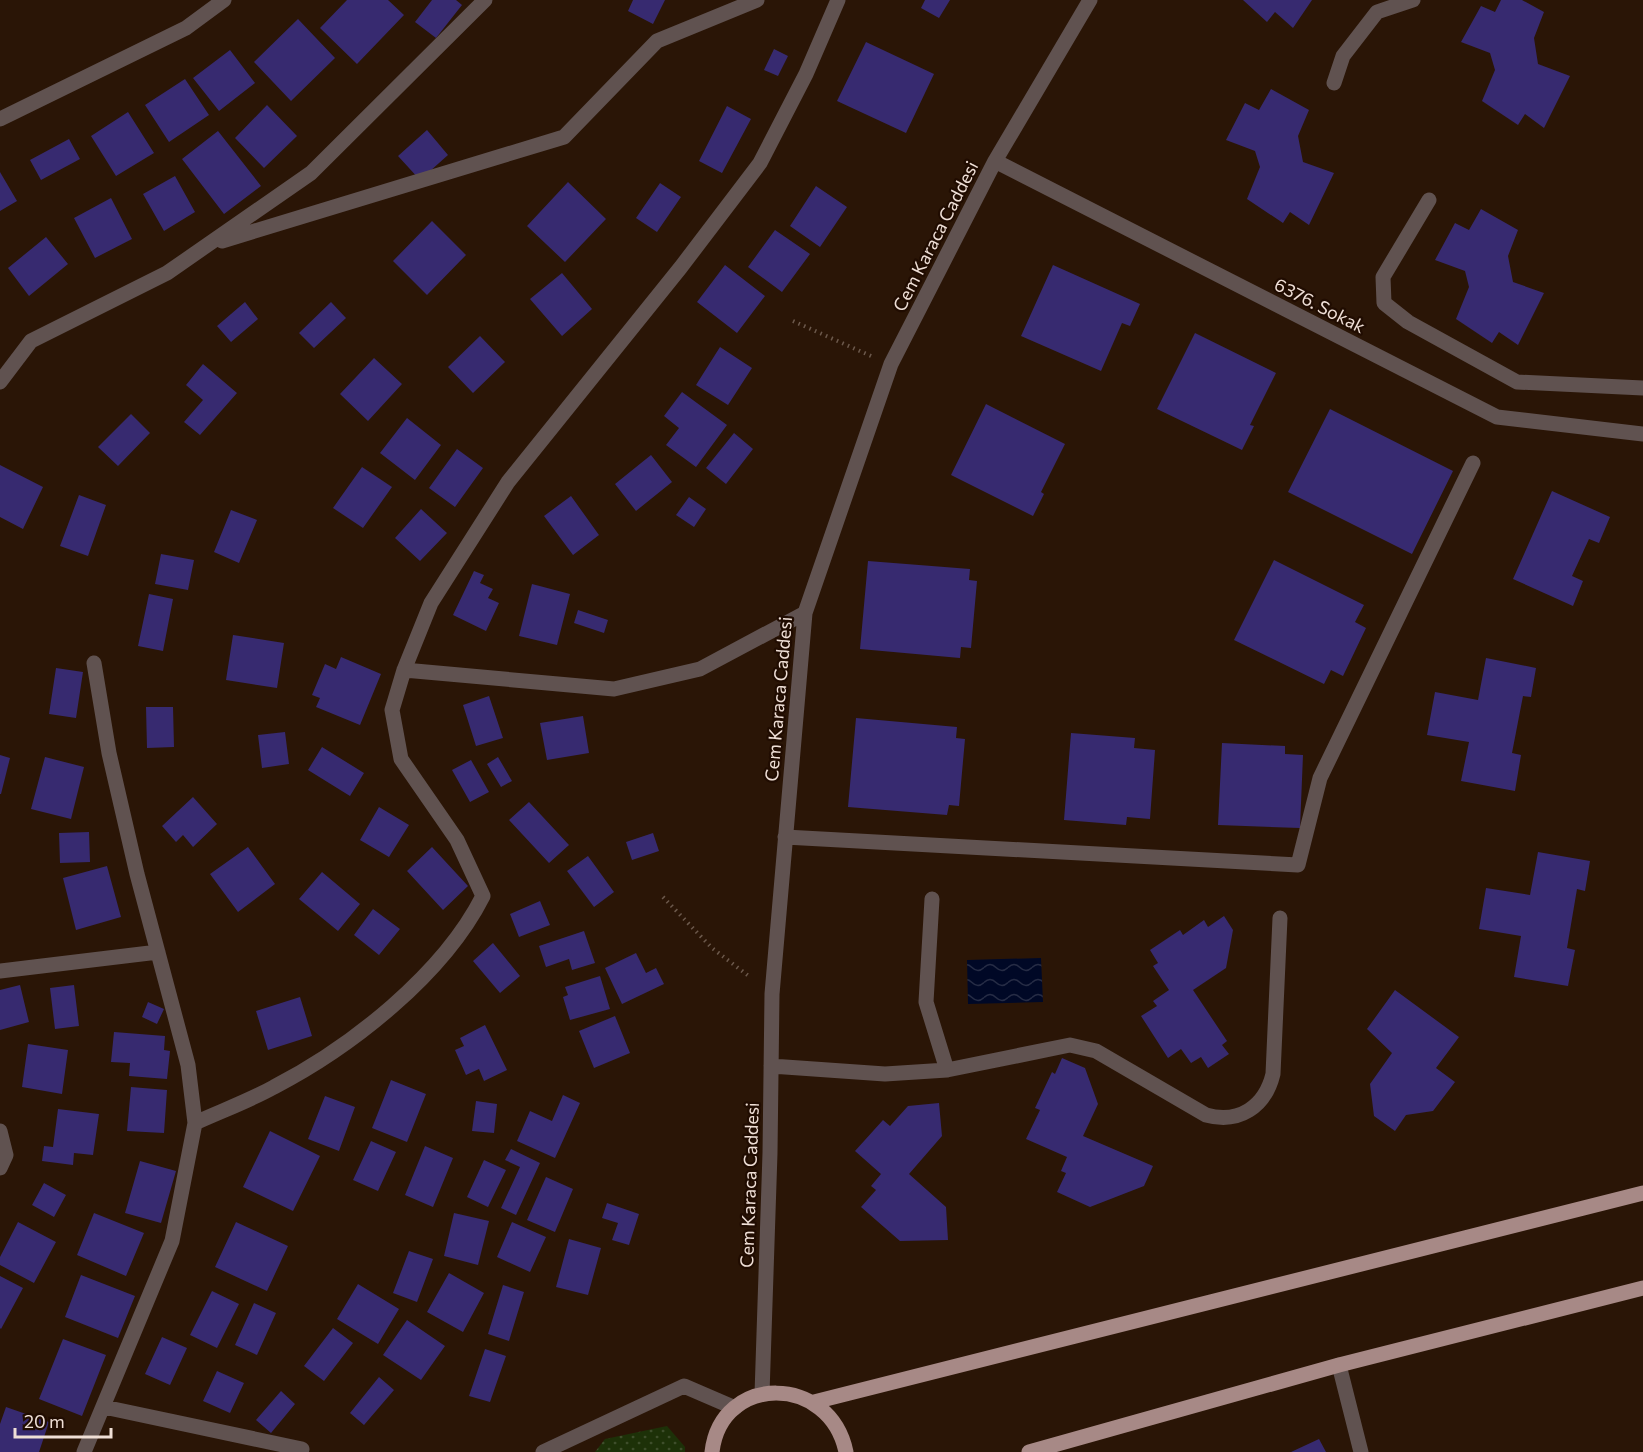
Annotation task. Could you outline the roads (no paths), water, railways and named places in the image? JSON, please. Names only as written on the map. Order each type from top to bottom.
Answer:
[{"type":"main road","points":[[814,1402],[1643,1192]]},
{"type":"main road","points":[[1029,1452],[1339,1365],[1643,1288]]},
{"type":"main road","points":[[712,1452],[716,1433],[735,1408],[762,1394],[789,1393],[814,1402],[837,1425],[846,1452]]},
{"type":"street","points":[[0,119],[186,28],[224,0]]},
{"type":"street","points":[[0,381],[31,341],[167,273],[311,173],[486,0]]},
{"type":"street","points":[[208,245],[564,137],[657,41],[757,0]]},
{"type":"street","points":[[195,1123],[274,1087],[356,1036],[419,980],[469,924],[483,896],[457,840],[401,759],[392,710],[404,670],[431,603],[508,482],[681,267],[760,163],[806,74],[838,0]]},
{"type":"street","name":"Cem Karaca Caddesi","points":[[762,1394],[772,994],[805,613],[891,364],[995,161],[1090,0]]},
{"type":"street","points":[[1334,83],[1343,56],[1377,12],[1413,0]]},
{"type":"street","name":"6376. Sokak","points":[[995,161],[1497,417],[1643,434]]},
{"type":"street","points":[[1429,200],[1383,277],[1384,303],[1408,322],[1517,382],[1643,388]]},
{"type":"street","points":[[785,837],[1298,865],[1320,778],[1473,464]]},
{"type":"street","points":[[404,670],[614,689],[700,669],[805,613]]},
{"type":"street","points":[[84,1452],[172,1241],[195,1123],[188,1065],[109,753],[94,663]]},
{"type":"street","points":[[932,899],[926,1002],[947,1070]]},
{"type":"street","points":[[771,1066],[885,1074],[947,1070],[1059,1045],[1081,1046],[1096,1051],[1206,1115],[1218,1118],[1243,1115],[1263,1099],[1270,1088],[1273,1074],[1280,918]]},
{"type":"street","points":[[0,971],[158,952]]},
{"type":"street","points":[[0,1131],[6,1155],[0,1168]]},
{"type":"street","points":[[1339,1365],[1361,1452]]},
{"type":"street","points":[[543,1452],[684,1386],[735,1408]]},
{"type":"street","points":[[104,1407],[302,1449]]},
{"type":"water","points":[[1041,958],[1043,1002],[968,1004],[967,960]]}]
